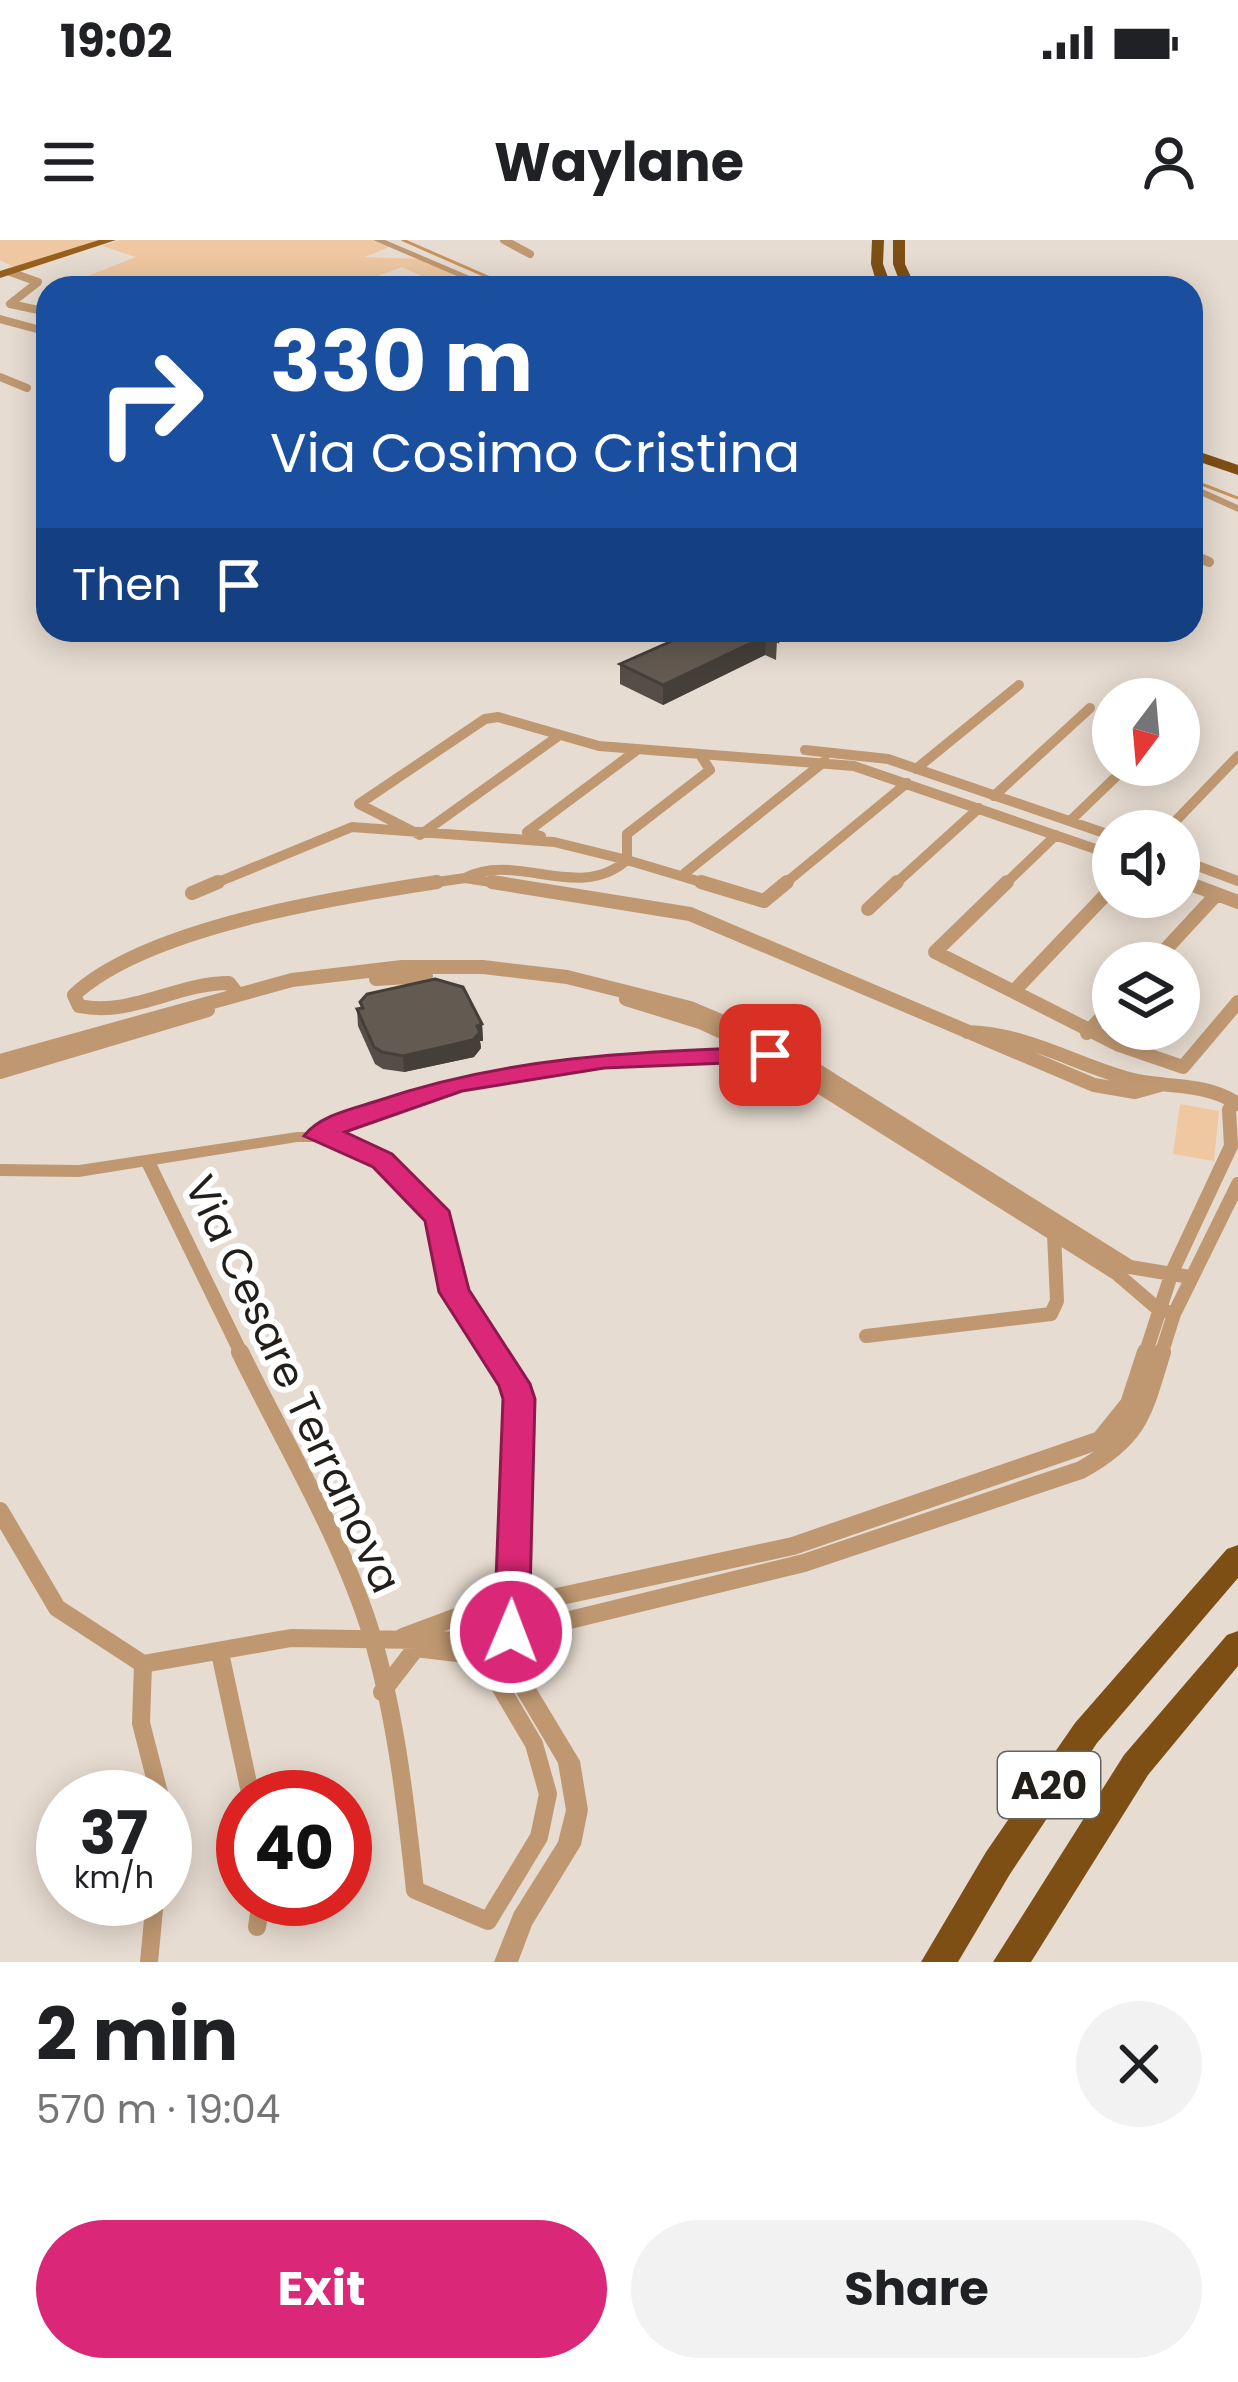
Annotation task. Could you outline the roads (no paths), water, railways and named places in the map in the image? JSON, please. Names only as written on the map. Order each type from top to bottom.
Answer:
[{"type":"highway","points":[[878,240],[881,276]]},
{"type":"highway","points":[[899,240],[898,264],[904,276]]},
{"type":"highway","points":[[1203,446],[1238,458]]},
{"type":"highway","points":[[1203,458],[1238,470]]},
{"type":"highway","name":"A20","points":[[939,1962],[1064,1764],[1238,1557]]},
{"type":"highway","name":"A20","points":[[1011,1962],[1136,1765],[1235,1648]]},
{"type":"main road","points":[[5,273],[110,240]]},
{"type":"street","points":[[377,240],[464,276]]},
{"type":"street","points":[[504,240],[530,254]]},
{"type":"street","points":[[5,273],[36,281]]},
{"type":"street","points":[[36,284],[10,304],[36,309]]},
{"type":"street","points":[[0,319],[36,329]]},
{"type":"street","points":[[0,377],[27,388]]},
{"type":"street","points":[[1203,493],[1238,509]]},
{"type":"street","points":[[1203,559],[1209,562]]},
{"type":"street","points":[[916,769],[1019,685]]},
{"type":"street","points":[[994,796],[1090,708]]},
{"type":"street","points":[[420,835],[359,804],[485,719],[513,719],[557,737],[637,750],[825,761],[907,783],[1092,848]]},
{"type":"street","points":[[420,835],[557,737]]},
{"type":"street","points":[[637,750],[527,832],[686,873],[764,901],[907,783]]},
{"type":"street","points":[[706,756],[822,751],[867,755],[1092,829]]},
{"type":"street","points":[[627,860],[627,834],[710,770],[706,756]]},
{"type":"street","points":[[1186,810],[1238,756]]},
{"type":"street","points":[[686,873],[825,761]]},
{"type":"street","points":[[1070,821],[1106,786]]},
{"type":"street","points":[[868,909],[979,808]]},
{"type":"street","points":[[192,893],[352,827],[570,844]]},
{"type":"street","points":[[1057,835],[935,952],[1016,988],[1087,1033],[1184,1067],[1238,1002]]},
{"type":"street","points":[[236,992],[220,982],[101,1012],[85,1010],[74,995],[90,980],[172,944],[293,904],[465,878],[482,870],[572,879],[609,874],[627,860]]},
{"type":"street","points":[[1200,866],[1237,878]]},
{"type":"street","points":[[382,1693],[413,1642],[467,1612],[793,1546],[1086,1448],[1110,1431],[1129,1404],[1234,1153],[1229,1110],[1236,1103],[1199,1084],[1160,1084],[1120,1076],[1015,1032],[962,1032],[690,914],[465,878]]},
{"type":"street","points":[[1200,889],[1238,902]]},
{"type":"street","points":[[1172,942],[1216,895]]},
{"type":"street","points":[[1016,988],[1092,908]]},
{"type":"street","points":[[0,1061],[47,1052],[236,992],[402,968],[525,971],[653,996],[729,1022],[1130,1282],[1166,1312]]},
{"type":"street","points":[[0,1072],[58,1059],[249,997],[416,976],[515,979],[596,992],[700,1022],[776,1052],[1130,1268],[1181,1274]]},
{"type":"street","points":[[1087,1033],[1092,1028]]},
{"type":"street","points":[[318,1136],[337,1124],[457,1083],[604,1060],[776,1052]]},
{"type":"street","points":[[0,1170],[79,1172],[318,1136],[347,1141],[382,1160],[439,1217],[454,1292],[519,1399],[510,1605],[513,1669],[568,1761],[578,1793],[569,1845],[522,1920],[506,1962]]},
{"type":"street","name":"Via Cesare Terranova","points":[[148,1162],[350,1580],[372,1637],[406,1803],[416,1890],[488,1921],[496,1915],[546,1824],[551,1797],[547,1768],[482,1656],[413,1642]]},
{"type":"street","points":[[1181,1274],[1238,1184]]},
{"type":"street","points":[[866,1336],[1051,1314],[1057,1301],[1054,1234]]},
{"type":"street","points":[[0,1511],[58,1608],[143,1664],[290,1638],[372,1637],[458,1645],[804,1563],[1101,1460],[1139,1426],[1166,1312]]},
{"type":"street","points":[[220,1653],[245,1770]]},
{"type":"street","points":[[143,1664],[141,1723],[153,1770]]},
{"type":"street","points":[[149,1962],[152,1926]]},
{"type":"waterway","points":[[403,240],[486,276]]},
{"type":"waterway","points":[[1203,485],[1238,498]]}]
